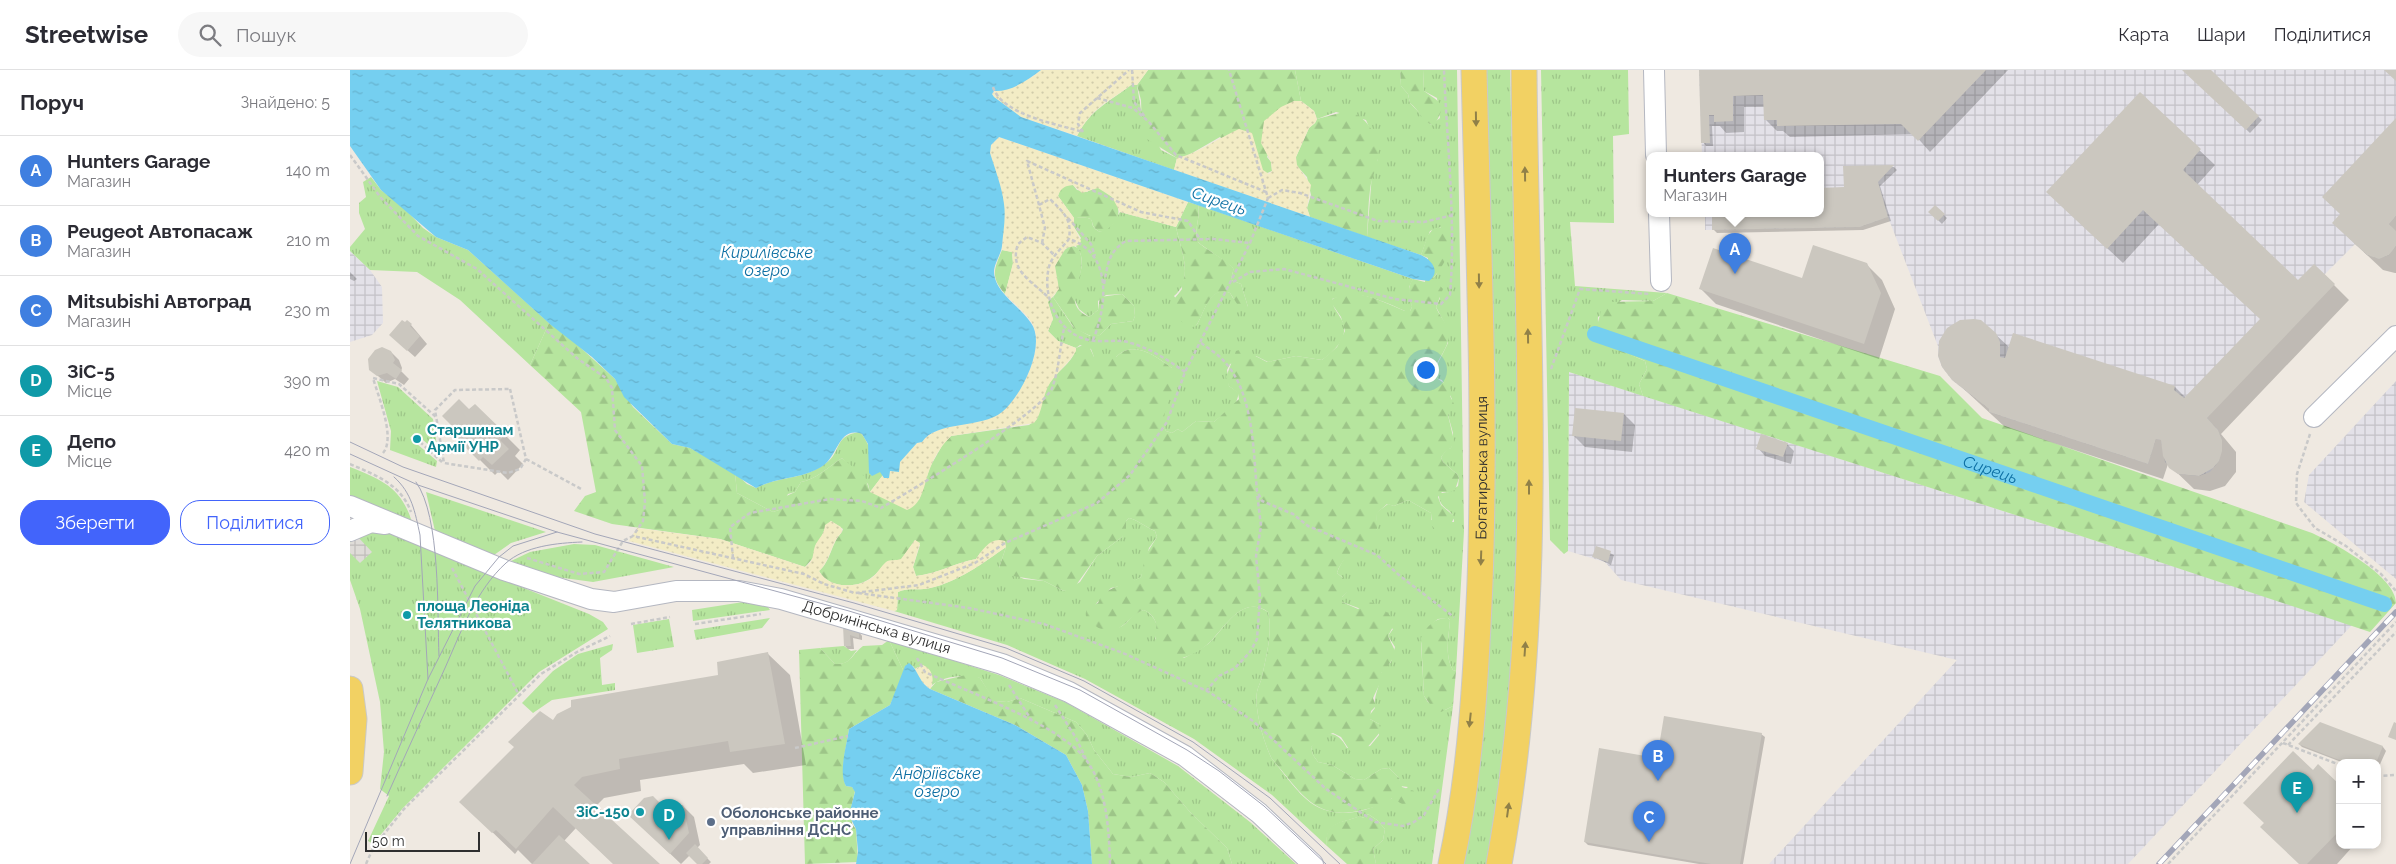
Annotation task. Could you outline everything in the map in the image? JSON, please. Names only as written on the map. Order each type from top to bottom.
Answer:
[{"type":"main road","name":"Богатирська вулиця","points":[[1451,864],[1465,771],[1477,660],[1481,543],[1482,422],[1474,70]]},
{"type":"main road","points":[[1499,864],[1522,687],[1529,592],[1530,385],[1524,70]]},
{"type":"main road","points":[[350,689],[354,719],[350,772]]},
{"type":"street","points":[[1654,70],[1656,152]]},
{"type":"street","points":[[1659,217],[1661,281]]},
{"type":"street","points":[[2314,417],[2396,336]]},
{"type":"street","name":"Добринінська вулиця","points":[[350,506],[504,570],[590,599],[614,602],[676,591],[730,591],[781,599],[1002,664],[1069,692],[1185,756],[1259,813],[1313,864]]},
{"type":"street","name":"Добринінська вулиця","points":[[350,531],[370,522],[392,524]]},
{"type":"path","points":[[993,87],[996,96],[1006,105],[1033,117],[1083,132],[1078,124],[1080,113],[1130,70]]},
{"type":"path","points":[[1130,70],[1134,102],[1176,155],[1266,192]]},
{"type":"path","points":[[855,593],[918,585],[975,563],[1005,543],[1097,504],[1130,475],[1167,422],[1185,372],[1232,282],[1257,228],[1268,198],[1229,70]]},
{"type":"path","points":[[1232,282],[1250,272],[1284,269],[1395,299],[1441,304],[1450,295],[1453,253],[1452,215],[1444,70]]},
{"type":"path","points":[[1097,98],[1133,108],[1149,122]]},
{"type":"path","points":[[350,155],[381,198],[418,236],[477,269],[578,359],[606,378],[612,388],[615,430],[642,466],[645,502],[643,521],[633,536]]},
{"type":"path","points":[[1042,243],[1046,228],[1027,160],[1141,212],[1188,221],[1200,239]]},
{"type":"path","points":[[1268,198],[1282,190],[1300,193],[1378,221],[1424,222],[1452,215]]},
{"type":"path","points":[[1039,205],[1050,199],[1091,244],[1104,285]]},
{"type":"path","points":[[1047,296],[1049,266],[1069,239],[1071,226],[1065,214]]},
{"type":"path","points":[[1055,256],[1042,243],[1027,238],[1018,244],[1014,254],[1016,267],[1047,296],[1064,328],[1084,339],[1129,342],[1153,352],[1185,372]]},
{"type":"path","points":[[1069,239],[1080,243],[1096,257]]},
{"type":"path","points":[[1093,340],[1102,311],[1108,262],[1115,248],[1126,242],[1200,239],[1250,243]]},
{"type":"path","points":[[1549,373],[1580,289],[1652,294],[1661,281]]},
{"type":"path","points":[[733,558],[730,528],[750,513],[830,498],[862,501],[881,508],[948,468],[1032,409],[1052,389],[1064,328]]},
{"type":"path","points":[[1201,343],[1223,360],[1249,410],[1261,526],[1256,556],[1260,598],[1257,638],[1250,652],[1235,668],[1219,676],[1206,691]]},
{"type":"path","points":[[383,453],[386,449],[388,432],[373,378],[399,384],[437,418]]},
{"type":"path","points":[[420,442],[444,463],[508,473],[520,469],[526,459],[510,388],[456,390],[435,410],[444,463]]},
{"type":"path","points":[[2314,417],[2306,451],[2296,474],[2296,503],[2315,528],[2346,546],[2381,574],[2396,591]]},
{"type":"path","points":[[526,459],[584,490]]},
{"type":"path","points":[[350,464],[383,478],[398,491],[408,504],[416,524],[426,538]]},
{"type":"path","points":[[1257,490],[1262,501],[1293,514],[1308,526],[1377,556],[1454,617]]},
{"type":"path","points":[[504,570],[515,561],[531,558],[579,574],[604,572],[614,559],[619,545],[625,538],[633,536],[804,574],[824,584],[855,593],[969,608],[1044,624],[1123,654],[1206,691],[1253,721],[1326,789],[1375,822],[1403,826],[1414,822],[1424,815],[1439,789]]},
{"type":"path","points":[[451,565],[519,695]]},
{"type":"path","points":[[695,624],[770,612]]},
{"type":"path","points":[[630,624],[670,617]]},
{"type":"path","points":[[2168,864],[2396,622]]},
{"type":"path","points":[[2288,745],[2396,632]]},
{"type":"path","points":[[366,864],[373,848],[404,809],[541,674],[577,652],[610,636]]},
{"type":"path","points":[[925,672],[1054,732],[1087,761]]},
{"type":"path","points":[[1005,680],[1032,721]]},
{"type":"path","points":[[1051,699],[1076,738],[1098,786],[1109,830],[1110,864]]},
{"type":"path","points":[[795,748],[848,736]]},
{"type":"path","points":[[2282,743],[2336,763]]},
{"type":"path","points":[[2381,776],[2396,775]]},
{"type":"shaded area","points":[[1699,70],[2396,70],[2396,216],[2389,224],[2396,233],[2396,246],[2389,255],[2379,259],[2367,255],[2355,244],[2325,274],[2207,418],[2218,430],[2222,440],[2219,461],[2210,472],[2199,476],[2178,474],[2165,462],[2161,440],[2156,439],[2148,464],[1989,412],[1989,409],[1952,380],[1942,367],[1938,356],[1938,346],[1888,217],[1860,227],[1705,230],[1705,217],[1824,217],[1824,152],[1702,152]]},
{"type":"shaded area","points":[[350,251],[370,270],[382,287],[383,323],[372,335],[350,342]]},
{"type":"shaded area","points":[[1569,372],[2352,625],[2128,864],[1769,864],[1957,660],[1621,580],[1605,562],[1568,551]]},
{"type":"shaded area","points":[[2396,381],[2396,579],[2304,502],[2309,475]]},
{"type":"shaded area","points":[[357,536],[372,552],[360,563],[350,553],[350,543]]},
{"type":"green space","points":[[1148,70],[1295,70],[1301,101],[1294,101],[1267,157],[1271,162],[1272,171],[1265,174],[1220,137],[1187,156],[1177,158],[1147,139],[1142,129],[1141,100],[1137,85]]},
{"type":"green space","points":[[1295,70],[1400,70],[1401,86],[1408,94],[1410,103],[1431,125],[1440,118],[1437,98],[1424,91],[1423,70],[1457,70],[1464,531],[1456,671],[1453,670],[1449,658],[1450,620],[1448,618],[1438,619],[1433,623],[1421,643],[1424,696],[1428,702],[1445,710],[1453,706],[1432,864],[1376,864],[1373,849],[1383,840],[1385,829],[1368,814],[1363,818],[1360,816],[1332,827],[1327,838],[1327,846],[1272,795],[1194,739],[1085,679],[1007,645],[894,611],[897,610],[898,592],[930,588],[950,581],[970,571],[1006,547],[999,568],[1024,579],[1044,581],[1064,591],[1080,582],[1097,556],[1122,537],[1126,521],[1129,518],[1132,519],[1155,531],[1157,537],[1149,548],[1141,577],[1129,584],[1111,588],[1094,606],[1104,629],[1113,629],[1124,625],[1138,612],[1144,610],[1156,623],[1155,639],[1184,658],[1208,644],[1241,610],[1249,607],[1258,607],[1268,612],[1270,628],[1267,653],[1257,692],[1257,708],[1260,726],[1269,753],[1290,782],[1311,803],[1323,809],[1348,813],[1374,807],[1398,795],[1408,787],[1400,786],[1399,778],[1389,768],[1381,769],[1364,780],[1355,779],[1332,765],[1318,762],[1313,755],[1311,747],[1321,737],[1330,734],[1339,737],[1347,748],[1370,746],[1379,735],[1379,724],[1370,719],[1369,716],[1375,708],[1380,674],[1391,662],[1395,647],[1388,636],[1393,629],[1361,609],[1342,602],[1342,597],[1347,592],[1342,577],[1337,573],[1344,559],[1377,529],[1376,513],[1388,504],[1394,506],[1408,500],[1431,513],[1431,520],[1454,522],[1454,517],[1439,498],[1439,493],[1447,493],[1458,486],[1459,478],[1457,474],[1443,462],[1441,457],[1447,449],[1451,448],[1453,433],[1448,415],[1452,399],[1442,380],[1436,378],[1433,373],[1448,343],[1445,324],[1436,307],[1440,298],[1433,278],[1437,274],[1441,227],[1430,231],[1421,255],[1367,237],[1372,174],[1378,159],[1376,143],[1366,120],[1336,112],[1317,119],[1314,111],[1301,101]]},
{"type":"green space","points":[[1400,70],[1423,70],[1424,91],[1441,105],[1440,113],[1434,126],[1427,122],[1410,103],[1408,94],[1401,86]]},
{"type":"green space","points":[[1486,70],[1510,70],[1521,537],[1517,654],[1489,864],[1460,864],[1494,493]]},
{"type":"green space","points":[[1541,70],[1628,70],[1629,134],[1613,136],[1614,223],[1570,222],[1575,286],[1667,293],[1653,301],[1622,300],[1598,317],[1601,335],[1606,342],[1645,361],[1647,369],[1639,384],[1643,396],[1569,372],[1568,551],[1564,554],[1550,540]]},
{"type":"green space","points":[[1131,85],[1137,85],[1141,110],[1161,150],[1177,158],[1174,170],[1077,136],[1094,113]]},
{"type":"green space","points":[[1347,111],[1361,117],[1371,129],[1377,144],[1378,159],[1371,186],[1367,237],[1310,217],[1307,208],[1311,195],[1307,177],[1296,165],[1296,157],[1309,128],[1317,119]]},
{"type":"green space","points":[[371,177],[381,190],[402,206],[423,228],[436,237],[468,250],[549,323],[530,365],[460,300],[417,272],[370,270],[350,251],[350,247],[365,229],[359,213],[359,203],[366,197],[363,182]]},
{"type":"green space","points":[[1066,185],[1073,185],[1077,190],[1087,192],[1095,187],[1111,195],[1118,208],[1115,222],[1109,228],[1100,232],[1095,229],[1091,219],[1074,218],[1058,196],[1060,189]]},
{"type":"green space","points":[[1188,202],[1198,205],[1199,215],[1196,233],[1198,242],[1233,268],[1231,280],[1241,284],[1248,307],[1241,310],[1230,293],[1217,293],[1208,302],[1196,326],[1189,328],[1171,313],[1170,309],[1173,300],[1182,289],[1181,285],[1184,279],[1185,265],[1176,227]]},
{"type":"green space","points":[[1198,205],[1413,279],[1409,287],[1412,307],[1410,311],[1405,311],[1369,297],[1351,295],[1332,299],[1344,329],[1341,341],[1322,360],[1296,356],[1268,362],[1256,356],[1230,364],[1227,370],[1229,386],[1239,393],[1236,403],[1214,422],[1196,421],[1182,432],[1178,429],[1172,433],[1166,431],[1162,423],[1172,368],[1152,354],[1137,349],[1130,349],[1116,357],[1094,357],[1091,349],[1080,345],[1076,348],[1058,341],[1048,331],[1053,319],[1047,301],[1053,297],[1073,327],[1090,336],[1100,335],[1111,324],[1133,321],[1135,316],[1134,306],[1122,294],[1106,295],[1098,301],[1098,310],[1089,317],[1079,309],[1073,296],[1082,264],[1080,252],[1076,246],[1081,238],[1074,227],[1074,218],[1091,219],[1095,229],[1100,232],[1113,224],[1120,212],[1176,227],[1183,254],[1185,272],[1184,281],[1174,296],[1196,326],[1208,302],[1217,293],[1230,293],[1233,298],[1248,307],[1241,284],[1231,280],[1233,268],[1198,242],[1196,233],[1199,215]]},
{"type":"green space","points":[[1445,227],[1451,238],[1450,245],[1445,260],[1433,278],[1443,289],[1436,307],[1448,328],[1449,334],[1447,346],[1433,373],[1451,390],[1450,396],[1454,404],[1448,415],[1454,441],[1451,448],[1441,457],[1443,462],[1459,478],[1455,490],[1447,493],[1442,492],[1438,497],[1441,505],[1455,517],[1446,531],[1437,531],[1432,526],[1431,513],[1408,500],[1394,506],[1387,504],[1377,513],[1377,529],[1375,533],[1352,551],[1341,565],[1337,573],[1351,585],[1351,589],[1342,597],[1342,602],[1358,609],[1369,602],[1384,610],[1395,623],[1388,636],[1396,653],[1385,671],[1381,673],[1381,681],[1373,698],[1376,706],[1371,711],[1370,719],[1379,724],[1381,731],[1366,749],[1350,751],[1341,737],[1333,733],[1323,737],[1311,747],[1313,755],[1318,762],[1332,765],[1355,779],[1364,780],[1381,769],[1389,768],[1399,778],[1402,787],[1414,791],[1413,803],[1410,805],[1402,804],[1392,798],[1379,806],[1346,813],[1332,812],[1320,808],[1301,793],[1272,759],[1260,726],[1256,699],[1268,644],[1270,628],[1268,612],[1250,607],[1243,610],[1228,621],[1210,642],[1197,652],[1174,659],[1160,653],[1155,646],[1155,622],[1153,617],[1144,610],[1115,630],[1100,629],[1088,620],[1086,616],[1087,608],[1098,603],[1101,597],[1111,589],[1141,577],[1145,556],[1157,537],[1155,531],[1135,520],[1129,518],[1126,521],[1126,531],[1122,537],[1097,556],[1074,588],[1064,591],[1044,581],[1000,574],[999,568],[1006,547],[980,553],[976,559],[916,576],[913,567],[920,545],[915,540],[901,560],[888,562],[866,581],[852,585],[836,584],[824,577],[819,571],[826,562],[835,541],[843,529],[831,521],[816,544],[813,558],[805,567],[720,539],[612,524],[574,511],[585,496],[596,492],[581,412],[530,365],[549,323],[571,339],[615,379],[633,407],[672,444],[690,448],[735,473],[737,493],[773,512],[779,510],[782,498],[795,492],[801,482],[817,476],[842,458],[865,477],[870,492],[919,500],[930,467],[943,444],[951,436],[1029,425],[1037,419],[1050,382],[1069,362],[1076,348],[1085,344],[1089,346],[1094,357],[1116,357],[1130,349],[1137,349],[1152,354],[1172,368],[1174,384],[1164,416],[1166,431],[1172,433],[1178,429],[1182,432],[1196,421],[1214,422],[1239,399],[1238,393],[1229,386],[1226,377],[1236,351],[1242,349],[1267,362],[1296,356],[1322,360],[1337,347],[1345,331],[1341,317],[1330,301],[1339,296],[1358,294],[1368,296],[1405,311],[1410,311],[1412,307],[1409,293],[1411,282],[1413,279],[1425,282],[1428,258],[1421,255],[1428,235],[1434,228]]},
{"type":"green space","points":[[1071,245],[1078,248],[1081,258],[1081,268],[1075,295],[1075,304],[1080,311],[1089,317],[1098,310],[1100,297],[1122,294],[1134,306],[1135,316],[1133,321],[1111,324],[1100,335],[1093,337],[1075,329],[1053,297],[1058,286],[1055,266],[1062,252]]},
{"type":"green space","points":[[1002,250],[1012,252],[1013,264],[1005,294],[995,277],[995,268]]},
{"type":"green space","points":[[1667,293],[1940,376],[1982,418],[2312,533],[2348,552],[2375,572],[2386,582],[2393,593],[2396,603],[2370,632],[2075,534],[1643,396],[1639,384],[1647,369],[1645,361],[1604,345],[1594,336],[1602,308],[1609,302],[1653,301]]},
{"type":"green space","points":[[377,381],[398,387],[433,419],[438,453],[415,433],[410,438],[437,461],[436,467],[390,450],[391,431]]},
{"type":"green space","points":[[859,432],[865,439],[883,475],[870,492],[868,484],[842,458],[817,476],[801,482],[795,492],[788,494],[779,510],[773,512],[737,493],[735,473],[747,484],[756,488],[773,481],[800,475],[826,463],[831,459],[845,437]]},
{"type":"green space","points":[[350,467],[372,476],[389,486],[402,500],[412,522],[350,496]]},
{"type":"green space","points":[[426,492],[546,532],[511,543],[494,555],[435,531]]},
{"type":"green space","points":[[382,528],[496,577],[589,614],[603,622],[608,629],[539,672],[403,808],[373,844],[368,841],[389,796],[380,789],[384,752],[380,702],[360,609],[350,580],[350,543],[362,532]]},
{"type":"green space","points":[[574,544],[595,545],[674,567],[593,582],[549,576],[511,561],[530,552]]},
{"type":"green space","points":[[756,600],[765,603],[770,610],[693,621],[692,610]]},
{"type":"green space","points":[[770,618],[762,628],[696,640],[694,630]]},
{"type":"green space","points":[[1448,618],[1450,620],[1449,658],[1453,670],[1456,671],[1453,706],[1441,712],[1433,708],[1424,696],[1421,638],[1432,623],[1439,619]]},
{"type":"green space","points":[[669,619],[674,647],[637,653],[633,625]]},
{"type":"green space","points":[[889,640],[999,675],[1065,702],[1178,766],[1250,822],[1296,864],[1232,864],[1227,848],[1190,812],[1164,782],[1150,773],[1131,777],[1113,774],[1094,750],[1087,735],[1076,722],[1020,698],[1007,702],[994,701],[980,678],[968,676],[955,677],[943,679],[932,685],[932,680],[918,667],[915,669],[913,666],[905,666],[904,672]]},
{"type":"green space","points":[[889,640],[904,672],[890,705],[849,729],[844,758],[843,774],[846,786],[852,787],[855,791],[851,808],[852,824],[856,829],[858,862],[805,864],[799,650],[820,648],[835,664],[840,664],[848,661],[863,646],[882,645]]},
{"type":"green space","points":[[613,644],[612,650],[600,658],[602,685],[615,683],[615,690],[552,700],[533,713],[522,703],[553,671],[578,654]]},
{"type":"green space","points":[[844,646],[851,651],[857,650],[843,664],[835,664],[820,648]]},
{"type":"green space","points":[[970,674],[980,678],[995,701],[1007,702],[1020,698],[1076,722],[1087,735],[1094,750],[1113,774],[1131,777],[1150,773],[1164,782],[1190,812],[1227,848],[1232,864],[1092,864],[1088,811],[1082,785],[1066,755],[1015,725],[930,689],[936,682]]},
{"type":"green space","points":[[1368,814],[1385,829],[1383,840],[1373,849],[1376,864],[1347,864],[1327,846],[1328,831],[1336,824],[1360,816],[1363,818]]},
{"type":"sand","points":[[1041,70],[1148,70],[1137,85],[1131,85],[1094,112],[1077,136],[1021,117],[992,94],[995,91],[1000,91],[1032,77]]},
{"type":"sand","points":[[1294,101],[1301,101],[1314,111],[1317,119],[1309,128],[1296,157],[1297,165],[1311,185],[1307,208],[1310,217],[1174,170],[1177,158],[1193,153],[1239,129],[1252,133],[1263,170],[1269,174],[1272,171],[1271,162],[1261,143],[1264,121],[1281,107]]},
{"type":"sand","points":[[999,137],[1188,202],[1176,227],[1120,212],[1112,197],[1098,188],[1082,193],[1073,185],[1062,189],[1058,196],[1074,218],[1074,227],[1081,241],[1079,245],[1066,248],[1055,266],[1059,289],[1048,302],[1053,319],[1048,331],[1058,341],[1076,348],[1076,351],[1050,383],[1034,423],[951,436],[935,458],[917,503],[907,510],[870,492],[883,475],[884,478],[917,443],[922,442],[928,436],[943,429],[981,421],[999,412],[1018,391],[1032,364],[1036,337],[1033,325],[1005,294],[1013,263],[1012,252],[1002,250],[1004,205],[990,153],[991,145]]},
{"type":"sand","points":[[831,521],[841,527],[842,532],[819,571],[824,577],[837,584],[852,585],[867,581],[886,562],[901,559],[915,540],[920,543],[913,567],[916,576],[976,559],[988,544],[996,540],[1005,541],[1006,547],[970,571],[950,581],[930,588],[898,592],[897,610],[894,611],[629,541],[637,528],[720,539],[805,567],[812,560],[815,546],[825,525]]},
{"type":"sand","points":[[923,665],[931,672],[932,682],[930,689],[919,679],[915,669]]},
{"type":"water","name":"Кирилівське озеро","points":[[350,70],[1041,70],[1019,85],[1007,90],[994,91],[992,94],[1021,117],[1421,255],[1432,263],[1435,270],[1433,278],[1429,281],[1413,279],[999,137],[991,145],[990,153],[1002,191],[1005,209],[1001,249],[994,272],[995,280],[1003,293],[1031,323],[1035,333],[1036,344],[1030,370],[1017,395],[1002,412],[993,417],[983,421],[948,427],[929,435],[922,442],[917,443],[900,462],[899,472],[890,471],[889,478],[884,478],[880,472],[872,476],[869,473],[868,444],[862,434],[854,433],[848,434],[829,460],[816,470],[799,476],[773,481],[756,488],[690,448],[672,444],[624,397],[615,379],[592,357],[551,325],[468,250],[436,237],[381,190],[350,146]]},
{"type":"water","name":"Андріївське озеро","points":[[909,663],[930,689],[1015,725],[1066,755],[1082,785],[1088,811],[1092,864],[856,864],[858,852],[856,829],[849,815],[855,792],[852,787],[846,786],[843,774],[849,729],[890,705],[905,666]]},
{"type":"building","points":[[1699,70],[1986,70],[1918,141],[1901,124],[1777,126],[1777,120],[1764,120],[1763,95],[1733,96],[1733,121],[1714,122],[1714,115],[1709,115],[1710,143],[1701,143]]},
{"type":"building","points":[[2182,70],[2211,70],[2259,116],[2246,130]]},
{"type":"building","points":[[2384,70],[2396,70],[2396,81]]},
{"type":"building","points":[[2140,92],[2201,149],[2183,170],[2298,280],[2314,264],[2335,284],[2207,418],[2218,430],[2222,440],[2222,451],[2219,461],[2213,468],[2199,476],[2178,474],[2169,468],[2163,456],[2161,440],[2156,439],[2148,464],[1989,412],[1989,409],[1952,380],[1942,367],[1938,356],[1939,341],[1947,328],[1960,320],[1981,320],[1996,333],[2000,342],[2000,357],[2005,358],[2013,333],[2175,386],[2174,390],[2184,398],[2260,319],[2143,210],[2107,249],[2046,192]]},
{"type":"building","points":[[2396,118],[2396,216],[2389,224],[2396,231],[2396,246],[2389,255],[2379,259],[2367,255],[2332,223],[2340,214],[2322,197]]},
{"type":"building","points":[[1894,165],[1878,182],[1888,217],[1860,227],[1712,230],[1712,217],[1824,217],[1824,188],[1844,187],[1843,166]]},
{"type":"building","points":[[1935,205],[1945,214],[1938,221],[1928,212]]},
{"type":"building","points":[[1813,245],[1867,263],[1881,293],[1864,344],[1699,289],[1713,248],[1802,278]]},
{"type":"building","points":[[402,320],[405,322],[407,320],[412,324],[410,326],[420,336],[407,351],[389,335]]},
{"type":"building","points":[[382,347],[391,351],[395,360],[393,363],[402,370],[396,379],[387,373],[377,376],[369,370],[368,359],[375,350]]},
{"type":"building","points":[[459,399],[469,409],[475,404],[506,434],[500,440],[509,449],[492,465],[483,457],[479,461],[448,430],[452,426],[442,416]]},
{"type":"building","points":[[1575,408],[1624,413],[1621,441],[1572,436]]},
{"type":"building","points":[[1761,434],[1788,443],[1783,457],[1756,449]]},
{"type":"building","points":[[1596,546],[1611,551],[1608,562],[1592,557]]},
{"type":"building","points":[[843,626],[859,631],[859,638],[850,635],[851,646],[844,646]]},
{"type":"building","points":[[768,652],[785,744],[730,752],[728,741],[619,759],[620,769],[582,777],[574,785],[660,864],[613,864],[553,807],[516,849],[496,830],[492,833],[459,802],[514,747],[508,742],[540,711],[553,720],[557,714],[571,707],[571,700],[718,675],[717,662]]},
{"type":"building","points":[[1664,716],[1762,733],[1740,864],[1711,864],[1584,842],[1599,748],[1657,758]]},
{"type":"building","points":[[2320,722],[2383,746],[2378,759],[2337,759],[2298,744]]},
{"type":"building","points":[[2394,722],[2396,723],[2396,740],[2388,737]]},
{"type":"building","points":[[2293,751],[2313,770],[2318,764],[2336,781],[2336,834],[2307,864],[2299,864],[2260,827],[2264,823],[2243,803]]},
{"type":"building","points":[[653,796],[665,808],[683,805],[689,833],[670,854],[628,815],[644,798]]},
{"type":"building","points":[[559,835],[590,864],[532,864]]},
{"type":"building","points":[[695,844],[708,858],[702,864],[697,864],[686,853]]},
{"type":"waterway","name":"Сирець","points":[[1595,334],[2384,604]]},
{"type":"tram line","points":[[350,442],[403,467],[595,534],[854,603],[1006,648],[1084,681],[1193,742],[1270,798],[1340,864]]},
{"type":"tram line","points":[[350,454],[418,485],[557,532],[849,611],[1002,658],[1080,690],[1187,750],[1219,771],[1264,806],[1326,864]]},
{"type":"tram line","points":[[394,477],[409,496],[420,535],[428,679]]},
{"type":"tram line","points":[[416,482],[424,498],[434,541],[439,656]]},
{"type":"tram line","points":[[350,864],[428,679],[475,586],[499,557],[513,546],[557,532]]},
{"type":"tram line","points":[[387,796],[463,626],[495,574],[514,557],[532,549],[562,543],[582,542]]},
{"type":"railway","points":[[2159,864],[2396,612]]},
{"type":"place","name":"Hunters Garage","points":[[1735,274]]},
{"type":"place","name":"Старшинам Армії УНР","points":[[417,439]]},
{"type":"place","name":"площа Леоніда Телятникова","points":[[407,615]]},
{"type":"place","name":"Peugeot Автопасаж","points":[[1658,781]]},
{"type":"place","name":"ЗіС-150","points":[[640,812]]},
{"type":"place","name":"Депо","points":[[2297,813]]},
{"type":"place","name":"Оболонське районне управління ДСНС","points":[[711,822]]},
{"type":"place","name":"ЗіС-5","points":[[669,840]]},
{"type":"place","name":"Mitsubishi Автоград","points":[[1649,842]]}]
